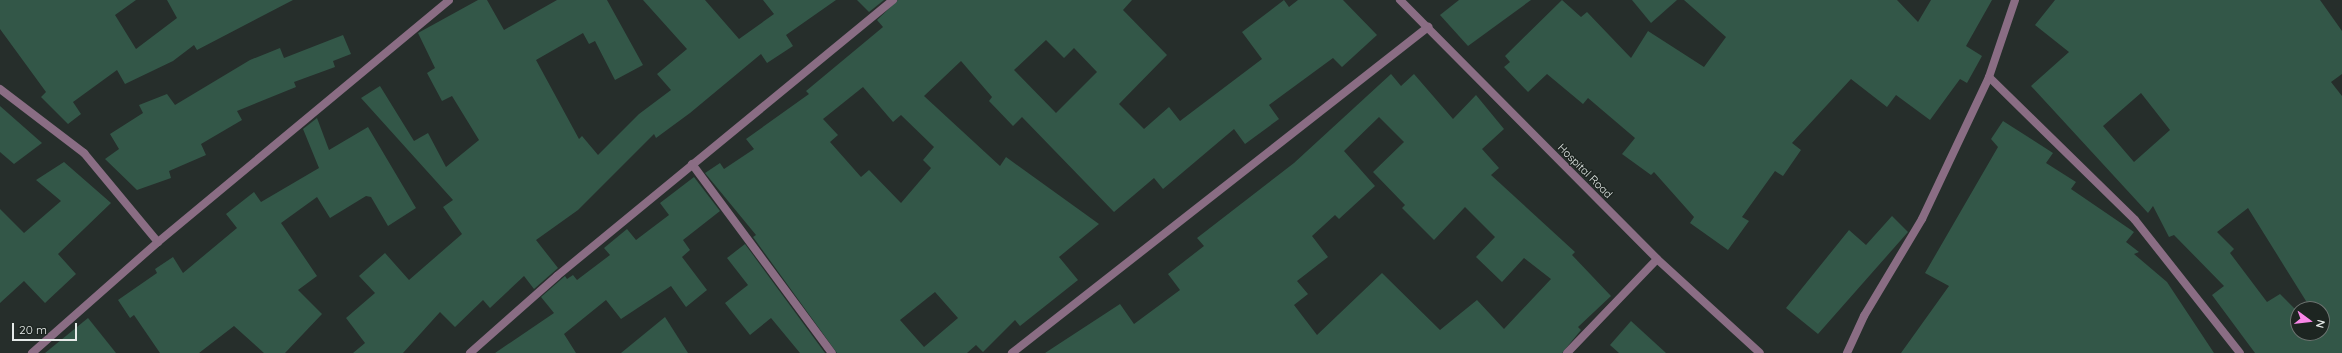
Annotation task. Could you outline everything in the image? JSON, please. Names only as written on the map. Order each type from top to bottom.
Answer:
[{"type":"street","points":[[32,353],[158,242],[449,0]]},
{"type":"street","points":[[470,353],[692,164],[893,0]]},
{"type":"street","name":"Hospital Road","points":[[1400,0],[1656,259],[1760,353]]},
{"type":"street","points":[[1847,353],[1864,316],[1922,219],[1989,77],[2015,0]]},
{"type":"street","points":[[1012,353],[1428,27]]},
{"type":"street","points":[[1989,77],[2135,220],[2240,353]]},
{"type":"street","points":[[0,89],[84,153],[158,242]]},
{"type":"street","points":[[692,164],[832,353]]},
{"type":"street","points":[[1567,353],[1656,259]]},
{"type":"building","points":[[0,0],[136,0],[115,15],[136,49],[177,18],[167,0],[293,0],[197,50],[194,45],[173,61],[125,84],[117,70],[73,102],[81,114],[68,124],[41,97],[46,92],[0,29]]},
{"type":"building","points":[[478,0],[487,0],[504,30],[557,0],[607,0],[643,65],[615,80],[595,41],[589,44],[583,33],[536,60],[579,139],[582,136],[598,155],[639,114],[671,90],[657,74],[687,49],[643,0],[705,0],[739,39],[774,14],[763,0],[836,0],[786,35],[793,46],[767,63],[761,54],[690,113],[656,138],[654,134],[578,210],[536,240],[558,268],[534,289],[524,276],[490,308],[483,300],[455,327],[440,312],[403,353],[353,353],[365,343],[346,318],[375,293],[359,276],[385,253],[409,280],[462,234],[443,207],[453,200],[361,98],[380,86],[414,141],[428,133],[446,167],[479,140],[452,96],[442,101],[427,73],[435,68],[418,33]]},
{"type":"building","points":[[857,0],[884,0],[869,12]]},
{"type":"building","points":[[898,0],[1132,0],[1123,10],[1167,55],[1119,104],[1144,129],[1169,107],[1180,121],[1262,59],[1242,32],[1284,0],[1289,7],[1298,0],[1343,0],[1377,35],[1342,67],[1333,58],[1269,105],[1279,119],[1245,144],[1234,129],[1163,189],[1154,178],[1114,212],[1022,117],[1013,126],[989,101],[992,97],[961,61],[924,96],[1000,166],[1006,157],[1099,224],[1059,257],[1078,280],[1020,326],[1015,320],[983,352],[976,345],[967,353],[837,353],[753,237],[756,235],[705,173],[720,163],[724,169],[754,149],[746,139],[809,94],[806,91],[883,27],[877,20]],"holes":[[[1046,40],[1064,58],[1074,48],[1097,72],[1056,113],[1014,70]],[[863,87],[893,122],[901,115],[934,147],[923,160],[931,168],[901,203],[869,170],[861,177],[830,142],[838,135],[823,119]],[[935,292],[958,318],[924,347],[900,320]]]},
{"type":"building","points":[[1459,0],[1531,0],[1468,46],[1440,15]]},
{"type":"building","points":[[1562,0],[1581,17],[1587,12],[1631,58],[1648,31],[1704,67],[1726,37],[1684,0],[1897,0],[1918,22],[1931,0],[1992,0],[1966,46],[1982,56],[1967,83],[1960,79],[1930,120],[1896,95],[1887,107],[1851,79],[1792,143],[1801,150],[1783,176],[1775,171],[1742,217],[1749,221],[1728,250],[1690,223],[1694,217],[1654,172],[1651,175],[1622,154],[1635,138],[1588,98],[1583,104],[1547,74],[1528,92],[1504,67],[1510,62],[1505,56]]},
{"type":"building","points":[[1632,0],[1677,0],[1651,23]]},
{"type":"building","points":[[2055,0],[2320,0],[2342,31],[2342,74],[2331,82],[2342,96],[2342,353],[2255,353],[2212,295],[2224,286],[2174,235],[2169,237],[2153,206],[2148,213],[2031,86],[2069,52],[2035,25]],"holes":[[[2141,93],[2170,130],[2134,162],[2103,126]],[[2248,208],[2306,301],[2330,301],[2330,341],[2290,341],[2290,304],[2280,294],[2267,302],[2230,253],[2234,249],[2217,232]]]},
{"type":"building","points":[[343,35],[351,54],[333,61],[335,67],[294,82],[296,87],[237,111],[242,120],[201,144],[206,155],[169,171],[171,178],[137,190],[105,159],[119,149],[110,134],[143,113],[139,105],[167,94],[175,105],[250,60],[280,48],[284,58]]},
{"type":"building","points":[[1391,74],[1401,86],[1414,74],[1453,119],[1476,95],[1504,129],[1482,149],[1499,168],[1491,175],[1575,252],[1572,255],[1611,296],[1578,327],[1581,330],[1562,353],[1045,353],[1120,304],[1134,324],[1180,290],[1168,274],[1204,246],[1197,238],[1294,163]],"holes":[[[1379,117],[1404,142],[1373,172],[1405,205],[1402,208],[1434,240],[1465,207],[1495,237],[1476,257],[1502,282],[1524,258],[1551,279],[1504,329],[1477,300],[1440,330],[1382,273],[1317,335],[1294,305],[1308,294],[1297,281],[1328,257],[1312,236],[1335,215],[1339,219],[1375,186],[1344,151]]]},
{"type":"building","points":[[0,106],[42,143],[14,164],[0,152]]},
{"type":"building","points":[[317,118],[329,150],[368,127],[416,208],[388,226],[371,197],[366,196],[330,218],[317,197],[281,223],[317,276],[298,290],[322,314],[285,353],[264,353],[234,326],[199,353],[160,353],[134,315],[130,318],[118,300],[157,273],[155,269],[173,257],[183,273],[237,228],[226,214],[254,192],[261,202],[319,168],[303,129]]},
{"type":"building","points":[[2003,121],[2053,153],[2046,163],[2076,182],[2071,189],[2134,232],[2126,242],[2139,252],[2134,254],[2167,282],[2214,353],[1901,353],[1949,286],[1925,273],[1998,147],[1991,139]]},
{"type":"building","points":[[64,162],[111,203],[58,254],[76,274],[45,303],[24,281],[0,303],[0,209],[24,233],[61,201],[36,180]]},
{"type":"building","points":[[694,177],[720,211],[683,240],[690,250],[682,257],[707,290],[686,307],[671,286],[621,319],[606,300],[564,334],[576,353],[495,353],[554,313],[541,297],[565,276],[567,279],[573,275],[577,280],[610,255],[604,248],[627,229],[636,240],[669,215],[660,203]]},
{"type":"building","points":[[1892,216],[1908,232],[1818,334],[1786,308],[1849,230],[1866,245]]},
{"type":"building","points":[[745,244],[825,353],[800,353],[771,318],[750,335],[725,303],[748,285],[727,258]]},
{"type":"building","points":[[665,317],[688,353],[621,353]]},
{"type":"building","points":[[88,318],[116,353],[45,353]]},
{"type":"building","points":[[1631,321],[1666,353],[1619,353],[1610,345]]}]
